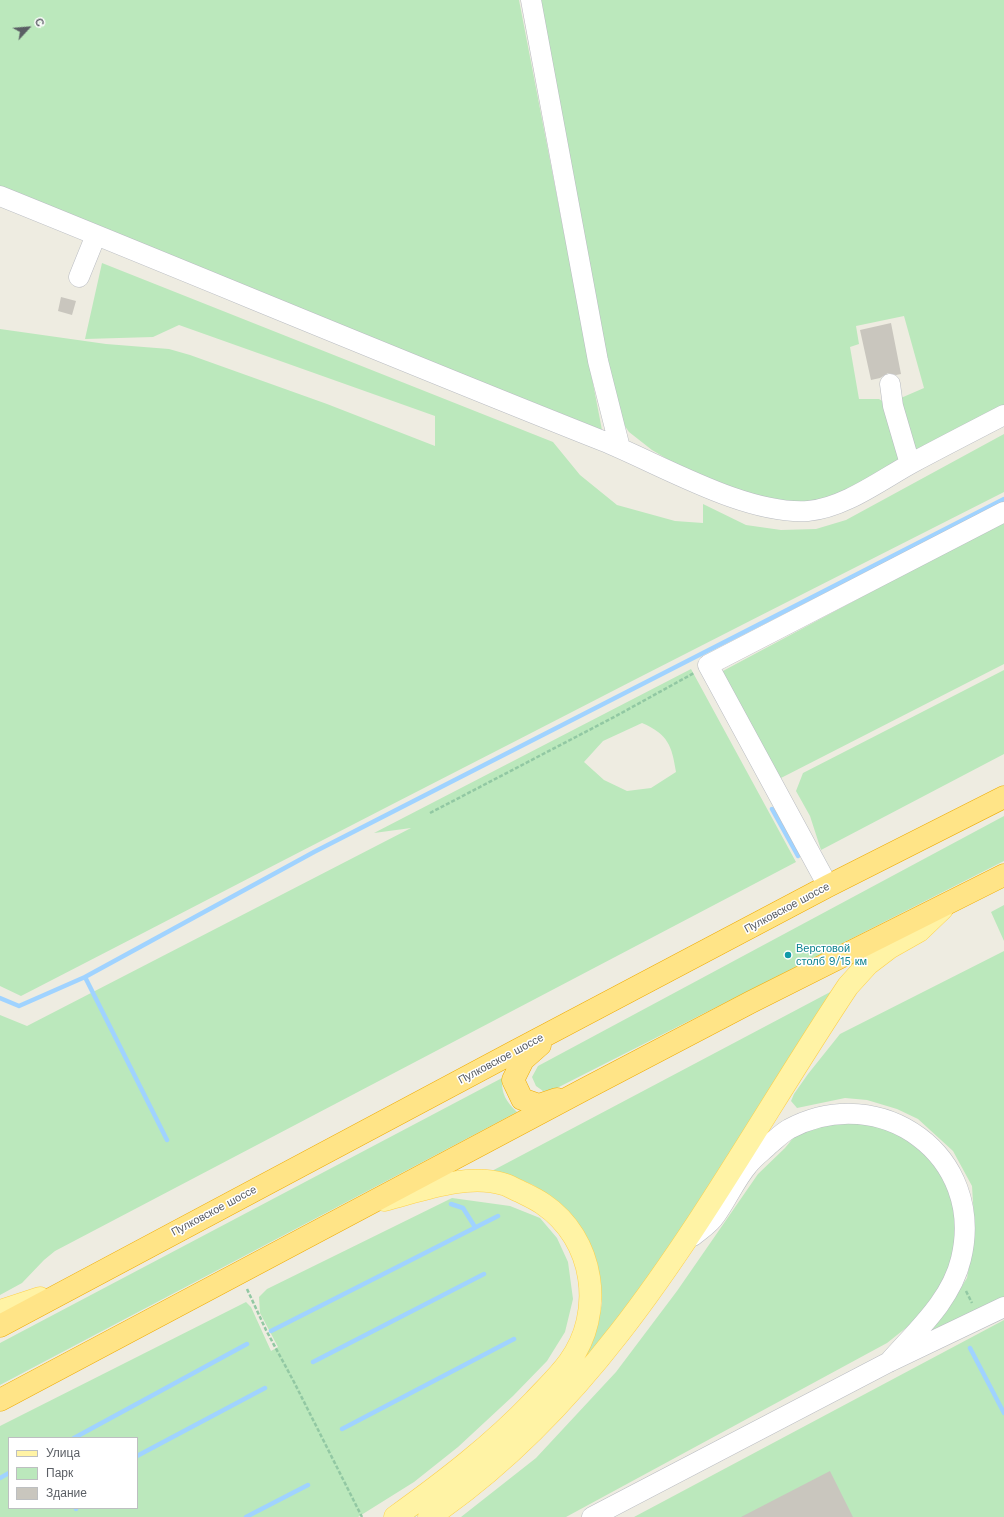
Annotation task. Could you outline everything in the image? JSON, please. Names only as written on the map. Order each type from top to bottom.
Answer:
[{"type":"highway","name":"Пулковское шоссе","points":[[0,1326],[828,886],[1004,797]]},
{"type":"highway","points":[[0,1400],[585,1089],[1004,874]]},
{"type":"highway","points":[[563,1026],[523,1060],[513,1080],[522,1099],[539,1105],[585,1089]]},
{"type":"main road","points":[[429,1517],[478,1481],[527,1438],[569,1395],[610,1345],[680,1247],[848,986],[868,964],[889,948],[919,931],[948,903]]},
{"type":"main road","points":[[372,1202],[460,1182],[477,1181],[502,1184],[544,1204],[569,1228],[584,1256],[591,1282],[591,1307],[588,1322],[584,1334],[569,1362],[511,1425],[450,1477],[395,1517]]},
{"type":"main road","points":[[0,1311],[64,1291]]},
{"type":"street","points":[[531,0],[598,362],[620,448]]},
{"type":"street","points":[[0,196],[620,448],[731,497],[770,508],[810,511],[830,506],[861,492],[910,464],[1004,415]]},
{"type":"street","points":[[79,277],[96,235]]},
{"type":"street","points":[[890,384],[894,406],[910,464]]},
{"type":"street","points":[[828,886],[708,665],[1004,512]]},
{"type":"street","points":[[680,1247],[714,1217],[748,1165],[788,1130],[812,1118],[854,1113],[883,1119],[917,1134],[933,1149],[947,1167],[956,1184],[962,1202],[964,1243],[958,1271],[948,1292],[937,1308],[889,1362]]},
{"type":"street","points":[[592,1517],[889,1362],[1004,1307]]},
{"type":"path","points":[[430,813],[616,716],[708,665]]},
{"type":"path","points":[[248,1292],[362,1517]]},
{"type":"green space","points":[[0,0],[519,0],[602,430],[0,189]]},
{"type":"green space","points":[[536,0],[1004,0],[1004,412],[900,463],[862,488],[814,504],[750,497],[689,472],[652,450],[629,432],[622,422],[613,401]],"holes":[[[904,316],[924,388],[887,404],[879,399],[859,399],[850,347],[859,344],[856,326]]]},
{"type":"green space","points":[[102,263],[553,442],[580,475],[617,505],[675,521],[703,523],[703,504],[746,525],[781,530],[816,529],[846,520],[1004,434],[1004,492],[21,996],[0,986],[0,329],[106,344],[169,349],[190,355],[327,404],[435,446],[435,416],[179,325],[153,337],[85,339]]},
{"type":"green space","points":[[1004,521],[1004,664],[779,779],[721,672]]},
{"type":"green space","points":[[691,669],[796,862],[55,1251],[22,1283],[0,1295],[0,1015],[27,1026],[411,828],[374,833]],"holes":[[[642,723],[651,727],[663,736],[667,742],[673,755],[676,772],[651,788],[627,791],[604,780],[584,762],[603,741]]]},
{"type":"green space","points":[[1004,670],[1004,754],[821,850],[810,816],[796,791],[803,773]]},
{"type":"green space","points":[[1004,816],[1004,861],[555,1089],[543,1091],[536,1086],[532,1077],[538,1066]]},
{"type":"green space","points":[[1004,905],[1004,941],[991,912]]},
{"type":"green space","points":[[1004,951],[1004,1300],[921,1338],[946,1311],[967,1278],[975,1235],[972,1186],[953,1151],[918,1119],[897,1109],[867,1100],[845,1098],[797,1108],[791,1101],[808,1074],[840,1034]]},
{"type":"green space","points":[[834,990],[683,1227],[587,1363],[482,1467],[415,1517],[406,1517],[597,1327],[602,1303],[597,1268],[563,1208],[533,1185],[514,1177],[490,1172]]},
{"type":"green space","points":[[502,1078],[503,1093],[510,1105],[517,1112],[0,1385],[0,1343]]},
{"type":"green space","points":[[856,1119],[887,1128],[915,1142],[938,1166],[950,1191],[959,1220],[951,1274],[921,1316],[887,1343],[566,1517],[461,1517],[536,1458],[616,1372],[677,1291],[758,1174],[785,1148],[799,1131]]},
{"type":"green space","points":[[452,1198],[510,1206],[540,1218],[557,1238],[568,1262],[573,1299],[565,1332],[547,1361],[513,1396],[458,1447],[414,1482],[358,1517],[0,1517],[0,1426],[246,1302],[251,1307],[271,1351],[278,1347],[260,1313],[259,1297],[267,1289]]},
{"type":"green space","points":[[1004,1320],[1004,1517],[634,1517]]},
{"type":"building","points":[[61,297],[76,301],[72,315],[58,311]]},
{"type":"building","points":[[891,323],[901,374],[896,375],[888,373],[880,378],[871,380],[860,330]]},
{"type":"building","points":[[830,1471],[853,1517],[741,1517]]},
{"type":"waterway","points":[[85,977],[314,852],[1004,499]]},
{"type":"waterway","points":[[772,809],[798,856]]},
{"type":"waterway","points":[[0,998],[19,1006],[85,977],[167,1140]]},
{"type":"waterway","points":[[451,1204],[463,1208],[475,1227]]},
{"type":"waterway","points":[[271,1331],[498,1216]]},
{"type":"waterway","points":[[313,1362],[484,1274]]},
{"type":"waterway","points":[[342,1429],[514,1339]]},
{"type":"waterway","points":[[76,1437],[247,1344]]},
{"type":"waterway","points":[[970,1348],[1004,1413]]},
{"type":"waterway","points":[[138,1455],[265,1388]]},
{"type":"waterway","points":[[0,1478],[8,1474]]},
{"type":"waterway","points":[[246,1517],[308,1485]]},
{"type":"place","name":"Верстовой столб 9/15 км","points":[[788,955]]}]
